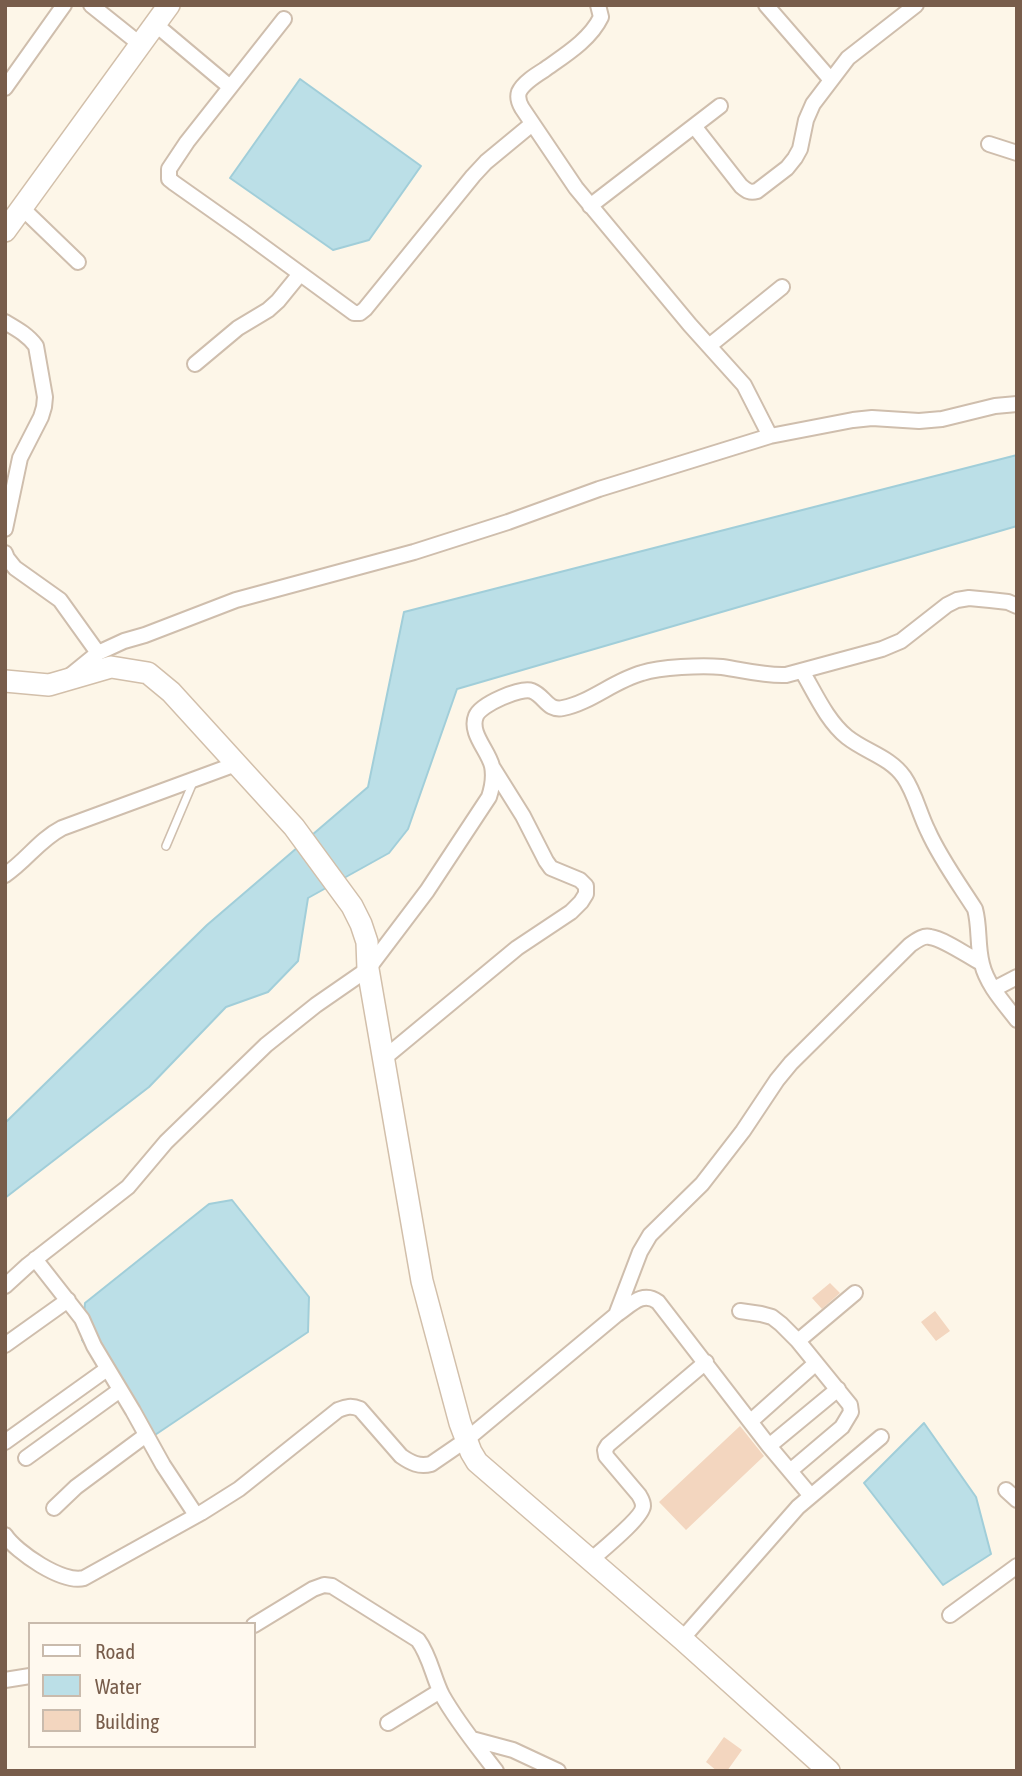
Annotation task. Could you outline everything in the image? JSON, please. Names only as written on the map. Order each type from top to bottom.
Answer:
[{"type":"main road","points":[[5,231],[169,5]]},
{"type":"main road","points":[[5,681],[49,685],[111,667],[148,673],[171,692],[294,827],[352,906],[367,942],[368,969],[422,1281],[460,1423],[471,1452],[477,1462],[682,1639],[829,1771]]},
{"type":"street","points":[[5,88],[64,5]]},
{"type":"street","points":[[91,5],[141,45]]},
{"type":"street","points":[[598,5],[601,16],[597,26],[567,53],[524,85],[518,93],[518,100],[590,206],[744,385],[770,436]]},
{"type":"street","points":[[766,5],[831,80]]},
{"type":"street","points":[[694,126],[741,186],[747,191],[757,191],[787,168],[795,158],[813,104],[848,58],[910,7]]},
{"type":"street","points":[[284,19],[187,142],[169,169],[169,179],[354,313],[365,309],[486,162],[532,124]]},
{"type":"street","points":[[155,24],[230,87]]},
{"type":"street","points":[[590,206],[720,106]]},
{"type":"street","points":[[989,144],[1017,153]]},
{"type":"street","points":[[22,208],[78,262]]},
{"type":"street","points":[[195,364],[229,334],[268,310],[300,274]]},
{"type":"street","points":[[709,346],[782,286]]},
{"type":"street","points":[[5,322],[24,333],[36,346],[45,397],[41,417],[20,458],[5,529]]},
{"type":"street","points":[[65,681],[98,653],[236,600],[414,552],[599,489],[770,436],[872,418],[919,421],[942,419],[995,406],[1017,404]]},
{"type":"street","points":[[5,553],[15,568],[60,600],[98,653]]},
{"type":"street","points":[[383,1059],[517,948],[571,912],[586,894],[586,886],[580,880],[551,868],[546,861],[478,738],[475,717],[488,704],[528,690],[533,691],[548,705],[562,709],[640,673],[655,670],[705,666],[774,676],[802,671],[901,641],[957,600],[989,600],[1017,606]]},
{"type":"street","points":[[802,671],[840,731],[883,758],[903,776],[928,832],[975,909],[979,921],[981,963],[985,974],[1017,1020]]},
{"type":"street","points":[[5,875],[49,835],[236,764]]},
{"type":"street","points":[[5,1286],[128,1186],[166,1142],[267,1045],[316,1005],[368,969],[427,891],[489,797],[492,765]]},
{"type":"street","points":[[616,1315],[640,1252],[650,1235],[702,1184],[791,1063],[910,945],[929,936],[981,963]]},
{"type":"street","points":[[994,989],[1017,977]]},
{"type":"street","points":[[35,1259],[82,1319],[107,1369],[163,1465],[196,1515]]},
{"type":"street","points":[[797,1341],[855,1293]]},
{"type":"street","points":[[5,1535],[16,1549],[62,1576],[77,1580],[84,1578],[239,1489],[338,1410],[347,1406],[360,1409],[401,1456],[415,1464],[431,1464],[466,1440],[616,1315],[646,1297],[659,1302],[769,1446],[811,1496]]},
{"type":"street","points":[[5,1345],[68,1300]]},
{"type":"street","points":[[740,1311],[772,1317],[781,1324],[817,1363],[850,1405],[851,1412],[842,1427],[790,1471]]},
{"type":"street","points":[[591,1560],[636,1519],[643,1507],[639,1495],[606,1456],[608,1445],[706,1362]]},
{"type":"street","points":[[751,1421],[817,1363]]},
{"type":"street","points":[[5,1442],[107,1369]]},
{"type":"street","points":[[769,1446],[838,1388]]},
{"type":"street","points":[[26,1458],[120,1390]]},
{"type":"street","points":[[54,1508],[88,1477],[146,1435]]},
{"type":"street","points":[[682,1639],[784,1523],[811,1496],[881,1437]]},
{"type":"street","points":[[950,1615],[1017,1566]]},
{"type":"street","points":[[256,1624],[313,1589],[324,1585],[332,1586],[418,1640],[453,1714],[496,1771]]},
{"type":"street","points":[[5,1680],[28,1676]]},
{"type":"street","points":[[388,1723],[440,1691]]},
{"type":"street","points":[[471,1740],[513,1750],[558,1771]]},
{"type":"lane","points":[[166,846],[194,779]]},
{"type":"water","points":[[300,79],[421,166],[369,240],[333,250],[230,178]]},
{"type":"water","points":[[1017,455],[1017,526],[457,689],[408,829],[389,853],[308,898],[298,961],[268,992],[226,1007],[149,1087],[5,1198],[5,1123],[207,925],[368,787],[404,612]]},
{"type":"water","points":[[232,1200],[309,1297],[308,1332],[149,1439],[82,1340],[85,1303],[209,1204]]},
{"type":"water","points":[[924,1423],[976,1497],[991,1554],[943,1585],[864,1483]]},
{"type":"building","points":[[830,1283],[840,1293],[822,1309],[812,1298]]},
{"type":"building","points":[[935,1311],[950,1331],[936,1341],[921,1322]]},
{"type":"building","points":[[740,1426],[764,1456],[686,1530],[659,1502]]},
{"type":"building","points":[[724,1737],[742,1750],[727,1771],[717,1771],[706,1762]]}]
